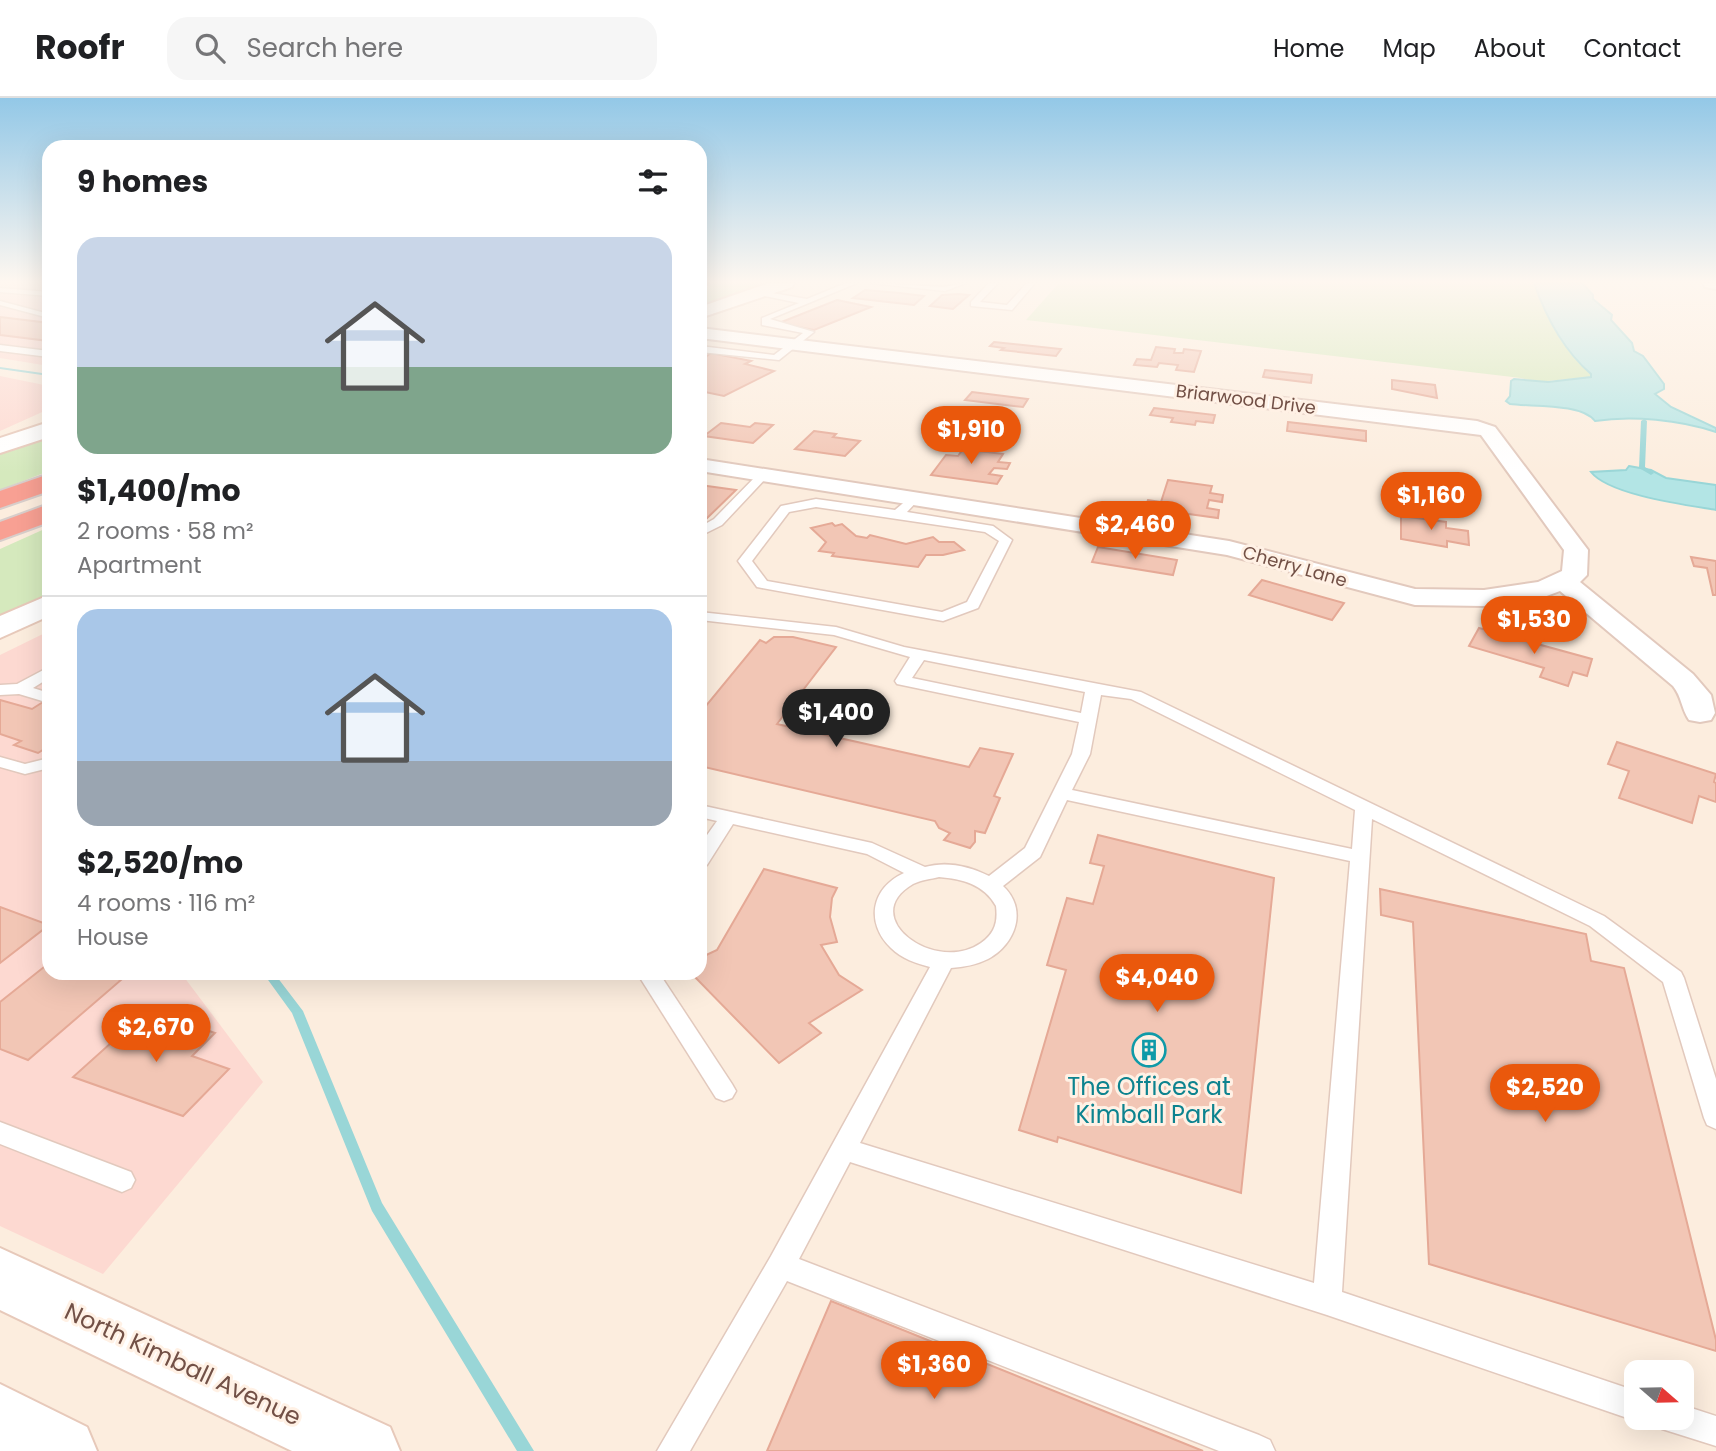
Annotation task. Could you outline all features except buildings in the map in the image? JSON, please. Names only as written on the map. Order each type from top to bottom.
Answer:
[{"type":"highway","points":[[0,500],[42,485]]},
{"type":"highway","points":[[0,532],[42,515]]},
{"type":"main road","points":[[0,446],[42,431]]},
{"type":"main road","points":[[0,628],[42,607]]},
{"type":"main road","name":"North Kimball Avenue","points":[[0,1278],[366,1451]]},
{"type":"main road","points":[[0,1418],[63,1451]]},
{"type":"street","name":"Briarwood Drive","points":[[802,346],[1448,422],[1488,431],[1502,452]]},
{"type":"street","points":[[1502,452],[1530,455]]},
{"type":"street","points":[[1502,452],[1576,550],[1574,575],[1565,582],[1683,680],[1696,695],[1700,713]]},
{"type":"street","name":"Cherry Lane","points":[[707,467],[763,475],[906,506],[1229,548],[1415,597],[1484,598],[1544,589],[1565,582]]},
{"type":"lane","points":[[707,350],[776,358],[791,346]]},
{"type":"lane","points":[[0,348],[42,353]]},
{"type":"lane","points":[[707,528],[718,522],[763,475]]},
{"type":"lane","points":[[816,502],[906,506],[989,529],[1006,540],[973,605],[943,617],[762,584],[745,561],[785,509],[816,502]]},
{"type":"lane","points":[[707,616],[836,631],[920,654],[1135,695],[1597,921],[1673,978],[1716,1118]]},
{"type":"lane","points":[[920,654],[903,681],[1088,719]]},
{"type":"lane","points":[[0,690],[20,688],[42,676]]},
{"type":"lane","points":[[20,688],[42,696]]},
{"type":"lane","points":[[990,886],[1033,852],[1081,754],[1094,689]]},
{"type":"lane","points":[[0,762],[25,769],[42,765]]},
{"type":"lane","points":[[1061,793],[1360,857]]},
{"type":"lane","points":[[1327,1301],[1364,809]]},
{"type":"lane","points":[[707,813],[872,849],[920,873]]},
{"type":"lane","points":[[707,849],[727,818]]},
{"type":"lane","points":[[957,872],[975,877],[990,886],[1001,898],[1007,911],[1007,926],[1000,940],[986,952],[966,959],[944,961],[922,956],[902,947],[888,934],[883,919],[883,903],[892,889],[904,879],[920,873],[957,872]]},
{"type":"lane","points":[[676,1450],[781,1265],[944,961]]},
{"type":"lane","points":[[653,980],[724,1091]]},
{"type":"lane","points":[[0,1133],[122,1180]]},
{"type":"lane","points":[[844,1149],[1327,1301],[1624,1402]]},
{"type":"lane","points":[[781,1265],[1259,1451]]},
{"type":"lane","points":[[1694,1424],[1716,1431]]},
{"type":"shaded area","points":[[0,346],[42,346],[42,365],[0,358]]},
{"type":"shaded area","points":[[0,376],[42,385],[42,412],[0,431]]},
{"type":"shaded area","points":[[42,634],[42,980],[186,980],[263,1082],[103,1274],[0,1226],[0,655]]},
{"type":"green space","points":[[1249,346],[1566,346],[1591,374],[1591,377],[1536,382],[1521,378]]},
{"type":"green space","points":[[42,439],[42,474],[0,490],[0,453]]},
{"type":"green space","points":[[42,530],[42,597],[0,617],[0,549]]},
{"type":"water","points":[[1566,346],[1633,346],[1634,351],[1643,356],[1664,384],[1664,389],[1655,394],[1671,407],[1716,428],[1716,432],[1687,424],[1656,420],[1595,421],[1579,411],[1510,404],[1506,401],[1510,396],[1511,381],[1514,379],[1548,382],[1591,377]]},
{"type":"water","points":[[1629,466],[1651,470],[1666,478],[1716,485],[1716,510],[1631,493],[1600,480],[1591,472],[1626,470]]},
{"type":"waterway","points":[[0,368],[42,374]]},
{"type":"waterway","points":[[1644,421],[1642,468],[1651,473]]},
{"type":"waterway","points":[[273,980],[297,1011],[377,1207],[526,1451]]},
{"type":"place","name":"The Offices at Kimball Park","points":[[1149,1050]]}]
